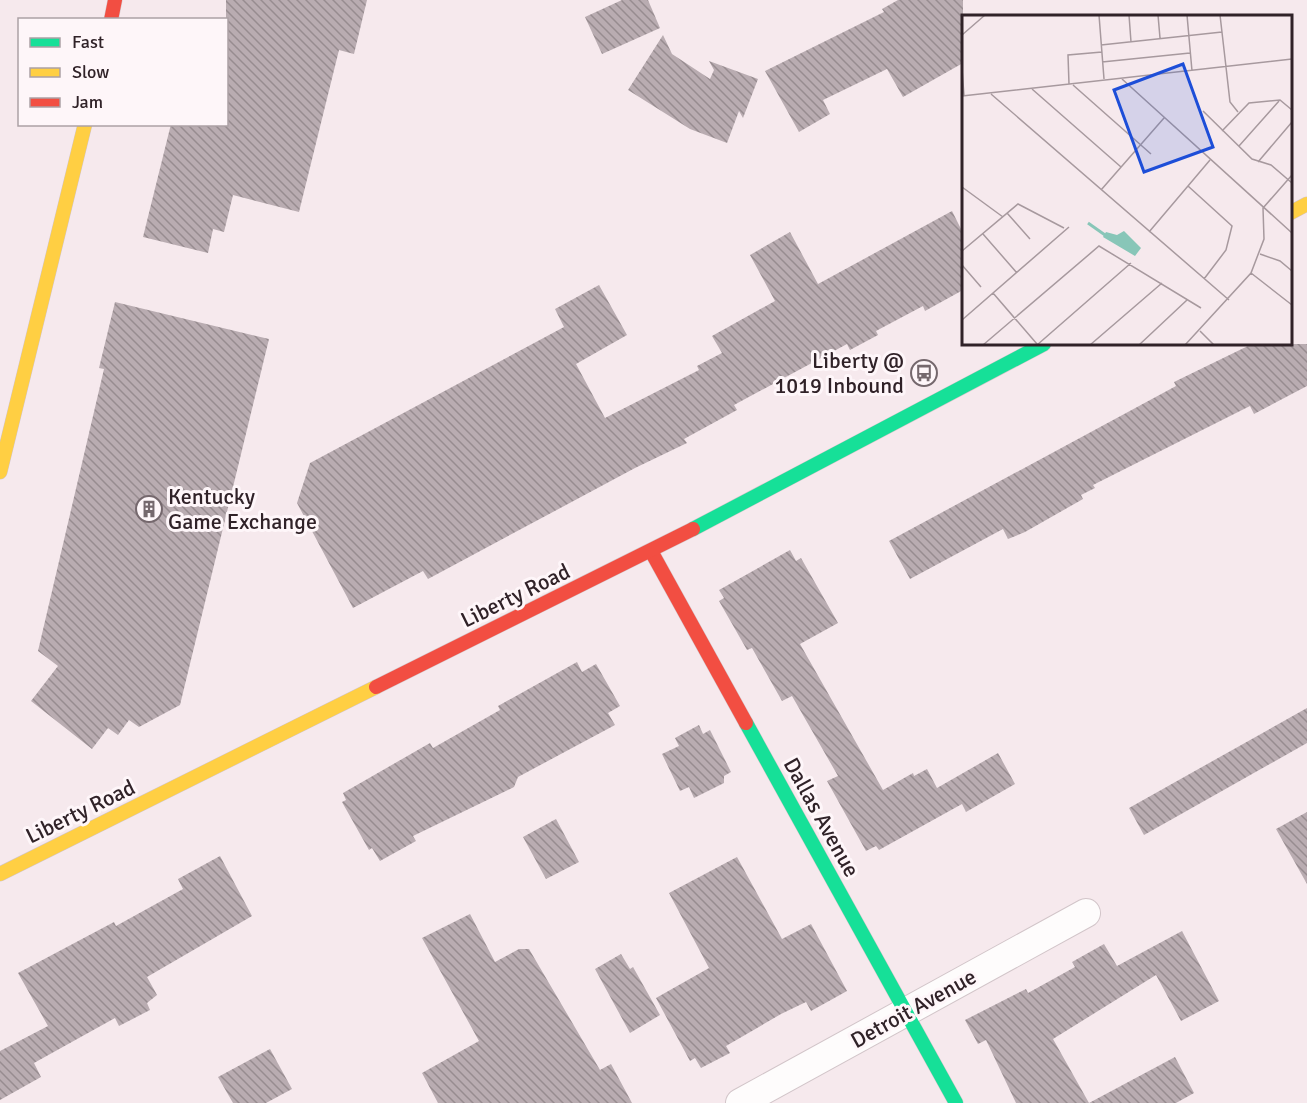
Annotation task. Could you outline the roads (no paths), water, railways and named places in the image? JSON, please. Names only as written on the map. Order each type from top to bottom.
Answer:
[{"type":"main road","points":[[112,18],[116,0]]},
{"type":"main road","points":[[0,472],[85,126]]},
{"type":"main road","points":[[1292,212],[1307,204]]},
{"type":"main road","name":"Liberty Road","points":[[0,874],[651,551],[1042,345]]},
{"type":"main road","name":"Dallas Avenue","points":[[651,551],[956,1103]]},
{"type":"street","name":"Detroit Avenue","points":[[740,1103],[1086,913]]},
{"type":"place","name":"Liberty @ 1019 Inbound","points":[[924,373]]},
{"type":"place","name":"Kentucky Game Exchange","points":[[149,509]]}]
